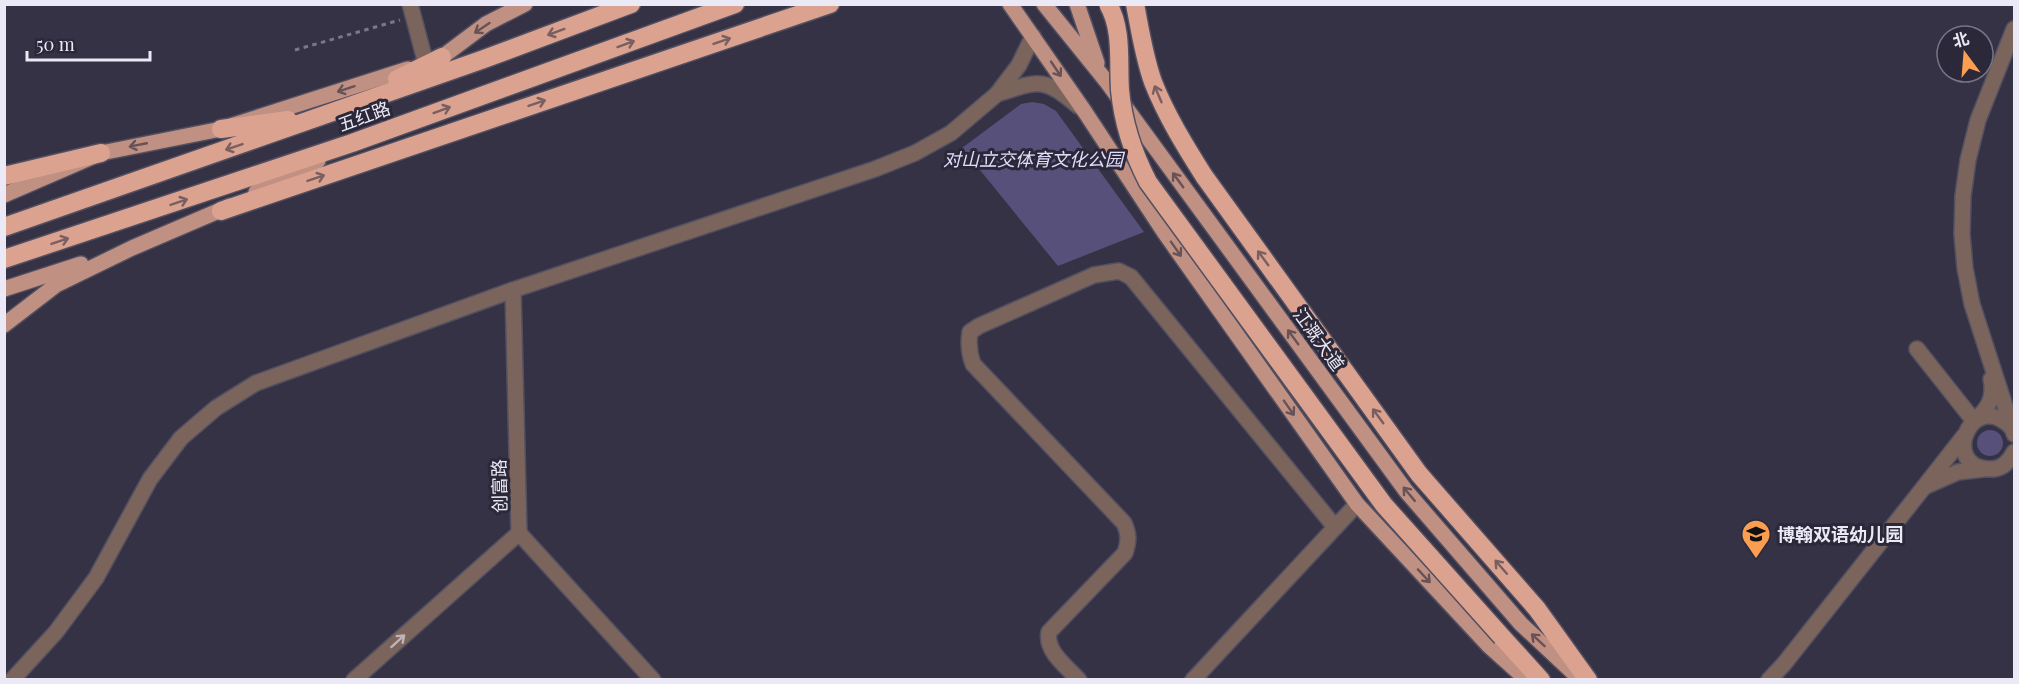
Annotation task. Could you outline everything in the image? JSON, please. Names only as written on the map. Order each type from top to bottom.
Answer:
[{"type":"highway","name":"五红路","points":[[4,226],[324,115],[631,4]]},
{"type":"highway","name":"五红路","points":[[4,259],[352,143],[735,4]]},
{"type":"highway","points":[[221,211],[830,4]]},
{"type":"highway","points":[[1108,4],[1118,36],[1120,90],[1130,144],[1148,182],[1384,505],[1541,680]]},
{"type":"highway","points":[[1137,4],[1146,60],[1161,101],[1204,176],[1419,474],[1537,609],[1588,680]]},
{"type":"highway","points":[[221,129],[324,115],[434,60]]},
{"type":"highway","points":[[352,143],[482,122]]},
{"type":"highway","points":[[4,176],[101,153]]},
{"type":"main road","points":[[4,195],[101,153],[221,129],[434,60],[486,24],[525,4]]},
{"type":"main road","points":[[1010,4],[1164,232],[1357,504],[1489,646],[1527,680]]},
{"type":"main road","name":"江溉大道","points":[[1044,4],[1101,74],[1406,491],[1521,624],[1581,680]]},
{"type":"main road","points":[[1077,4],[1101,74]]},
{"type":"main road","points":[[4,325],[56,285],[132,248],[221,211],[352,143]]},
{"type":"main road","points":[[4,290],[132,248]]},
{"type":"street","points":[[412,10],[434,60]]},
{"type":"street","points":[[2013,431],[1972,304],[1965,268],[1962,234],[1963,196],[1968,160],[1978,120],[2014,29]]},
{"type":"street","points":[[12,680],[56,632],[96,578],[150,479],[181,438],[216,408],[256,383],[513,290],[874,169],[915,153],[951,133],[997,94],[1019,65],[1033,36]]},
{"type":"street","points":[[997,94],[1025,85],[1042,83],[1057,89],[1085,112]]},
{"type":"street","points":[[1079,680],[1051,649],[1047,640],[1048,632],[1125,553],[1129,542],[1128,531],[1124,523],[973,364],[968,342],[970,332],[979,326],[1094,275],[1119,271],[1131,277],[1335,527]]},
{"type":"street","name":"创富路","points":[[354,680],[519,533],[513,290]]},
{"type":"street","points":[[1769,680],[1924,487],[1968,428],[1989,406],[1993,388],[1984,344]]},
{"type":"street","points":[[1917,349],[1974,421]]},
{"type":"street","points":[[1974,421],[1990,416],[1998,418],[2013,431]]},
{"type":"street","points":[[1964,436],[1965,454],[1977,467],[1991,469],[2004,466],[2014,452]]},
{"type":"street","points":[[1924,487],[1958,472],[2014,469]]},
{"type":"street","points":[[1194,679],[1357,504]]},
{"type":"street","points":[[519,533],[653,680]]},
{"type":"street","points":[[6,680],[26,665]]},
{"type":"path","points":[[295,50],[412,10]]},
{"type":"green space","name":"对山立交体育文化公园","points":[[1032,102],[1044,104],[1056,111],[1144,232],[1058,266],[962,148],[1021,104]]},
{"type":"green space","points":[[1990,430],[1999,434],[2003,443],[1999,452],[1990,456],[1981,452],[1977,443],[1981,434]]},
{"type":"place","name":"博翰双语幼儿园","points":[[1756,560]]}]
